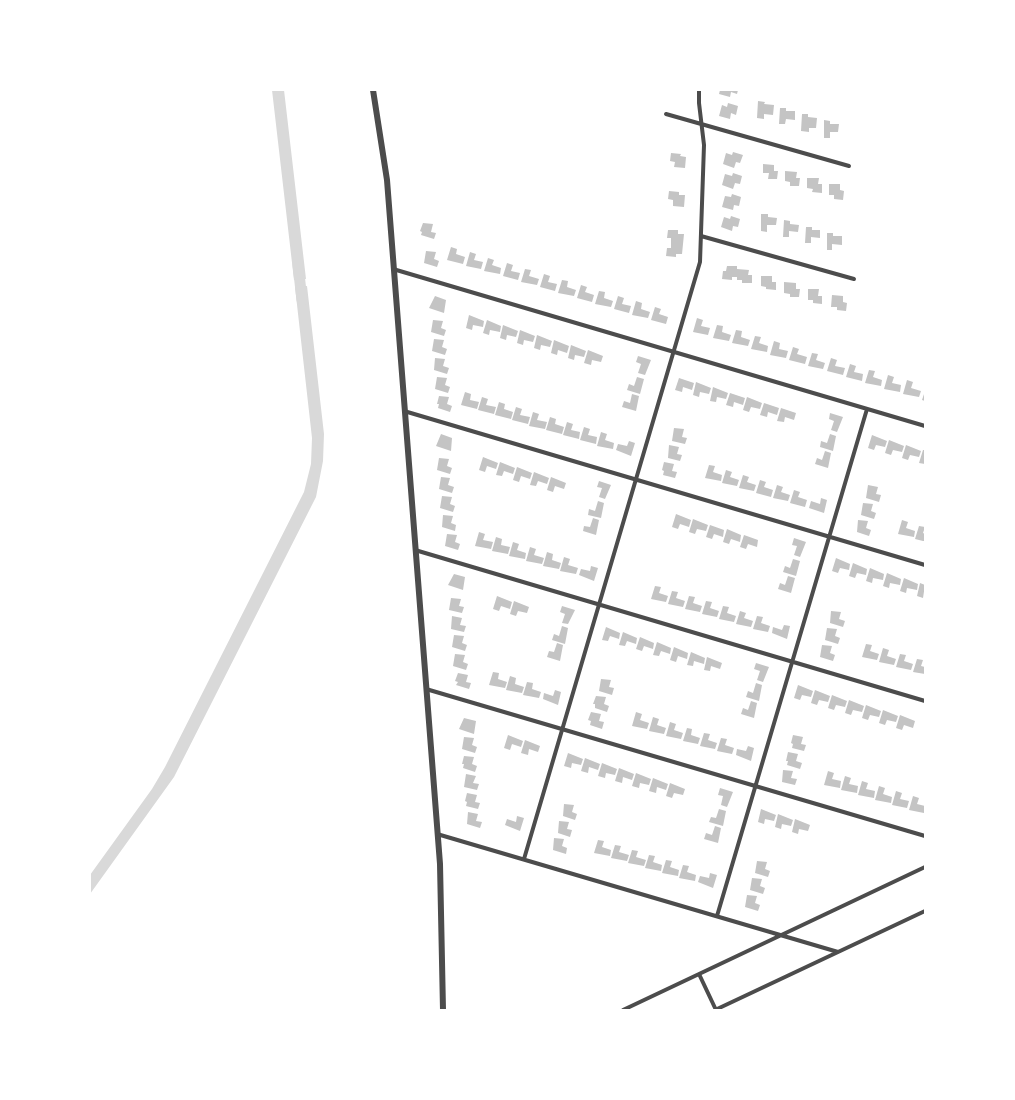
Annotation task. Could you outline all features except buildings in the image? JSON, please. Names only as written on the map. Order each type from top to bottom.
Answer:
[{"type":"street","points":[[373,90],[386,180],[394,269],[440,864],[443,1010]]},
{"type":"street","points":[[524,859],[637,480],[700,262],[704,145],[699,90]]},
{"type":"street","points":[[666,114],[849,166]]},
{"type":"street","points":[[701,236],[854,279]]},
{"type":"street","points":[[394,269],[925,426]]},
{"type":"street","points":[[717,916],[867,409]]},
{"type":"street","points":[[404,411],[925,565]]},
{"type":"street","points":[[415,550],[925,701]]},
{"type":"street","points":[[426,689],[925,836]]},
{"type":"street","points":[[437,834],[838,952]]},
{"type":"street","points":[[623,1010],[925,867]]},
{"type":"street","points":[[699,974],[715,1010],[925,911]]},
{"type":"shaded area","points":[[272,90],[284,90],[306,279],[294,280]]},
{"type":"shaded area","points":[[307,286],[324,434],[323,461],[316,497],[174,777],[90,894],[90,875],[152,789],[165,767],[304,492],[311,464],[312,438],[295,287]]},
{"type":"waterway","points":[[298,265],[302,300]]}]
